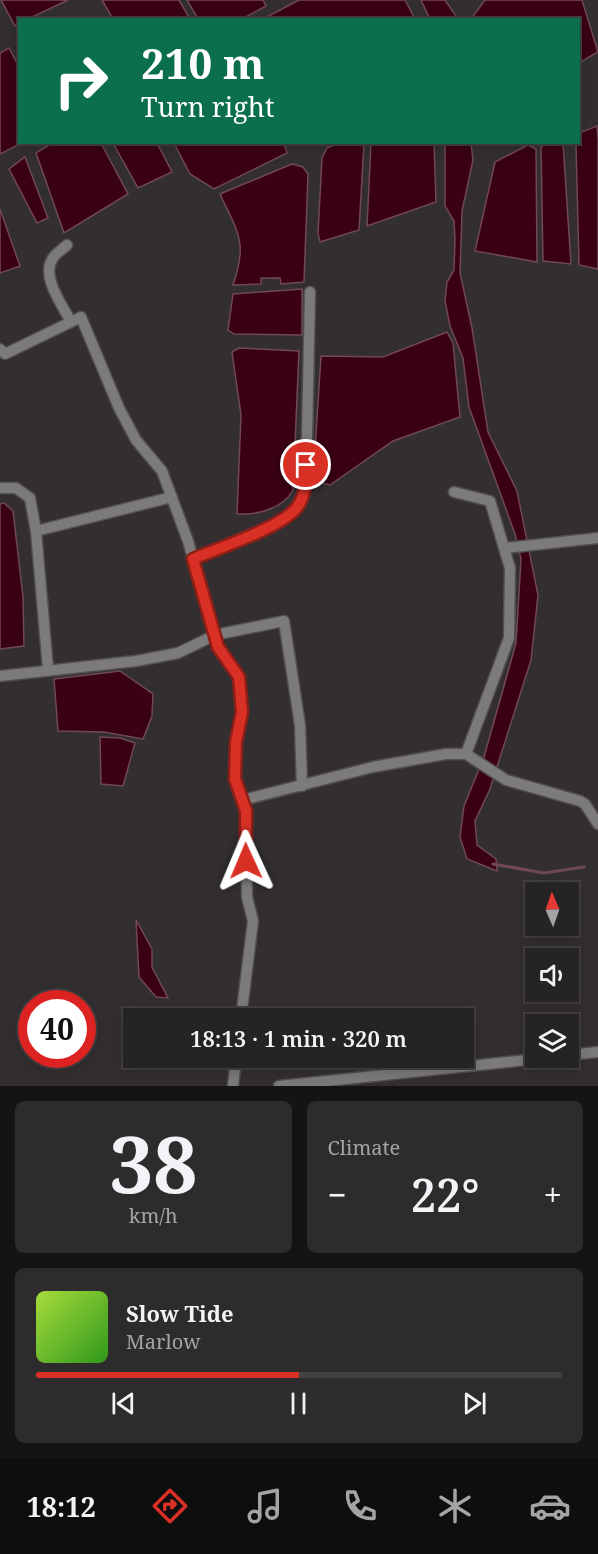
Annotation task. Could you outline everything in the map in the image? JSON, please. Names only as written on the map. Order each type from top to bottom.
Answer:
[{"type":"street","points":[[67,245],[52,259],[48,270],[53,289],[71,322]]},
{"type":"street","points":[[193,559],[280,522],[297,507],[306,487],[310,292]]},
{"type":"street","points":[[0,349],[5,354],[81,317],[119,408],[136,440],[162,471],[193,559],[218,647],[239,677],[242,712],[236,742],[235,779],[246,811],[247,897],[253,921],[242,1008]]},
{"type":"street","points":[[0,488],[16,488],[30,498],[36,531],[48,669]]},
{"type":"street","points":[[454,492],[490,501],[510,547],[509,638],[466,754]]},
{"type":"street","points":[[36,531],[172,497]]},
{"type":"street","points":[[510,547],[598,538]]},
{"type":"street","points":[[0,676],[136,660],[178,652],[215,635],[285,621],[300,726],[302,786]]},
{"type":"street","points":[[243,800],[373,767],[446,754],[466,754],[500,777],[585,804],[598,824]]},
{"type":"street","points":[[579,1054],[598,1052]]},
{"type":"street","points":[[279,1086],[525,1060]]},
{"type":"street","points":[[233,1086],[235,1068]]},
{"type":"shaded area","points":[[1,0],[68,0],[30,18],[18,18],[18,24],[15,26]]},
{"type":"shaded area","points":[[102,0],[179,0],[189,18],[112,18]]},
{"type":"shaded area","points":[[187,0],[263,0],[266,6],[244,18],[197,18]]},
{"type":"shaded area","points":[[299,0],[405,0],[414,18],[265,18]]},
{"type":"shaded area","points":[[421,0],[445,0],[457,18],[430,18]]},
{"type":"shaded area","points":[[485,0],[582,0],[598,52],[580,62],[580,18],[472,18]]},
{"type":"shaded area","points":[[9,48],[18,65],[18,144],[20,144],[0,154],[0,53]]},
{"type":"shaded area","points":[[597,126],[598,269],[579,265],[576,144],[580,144],[580,133]]},
{"type":"shaded area","points":[[51,144],[102,144],[128,194],[64,233],[36,153]]},
{"type":"shaded area","points":[[114,144],[158,144],[172,172],[138,188]]},
{"type":"shaded area","points":[[175,144],[284,144],[287,153],[214,189],[190,174]]},
{"type":"shaded area","points":[[337,144],[364,144],[359,230],[320,242],[318,233],[322,158],[327,148]]},
{"type":"shaded area","points":[[371,144],[434,144],[436,202],[367,226]]},
{"type":"shaded area","points":[[445,144],[471,144],[473,160],[462,211],[460,273],[472,328],[488,432],[517,491],[538,595],[531,660],[490,789],[475,821],[477,845],[496,859],[497,871],[467,859],[460,837],[464,806],[484,757],[516,643],[521,559],[515,534],[469,407],[463,358],[450,326],[445,301],[447,282],[454,270],[455,239],[454,221],[445,206]]},
{"type":"shaded area","points":[[546,144],[563,144],[571,264],[543,261],[541,147]]},
{"type":"shaded area","points":[[528,145],[536,149],[537,262],[475,251],[495,162]]},
{"type":"shaded area","points":[[25,157],[48,218],[37,223],[9,169]]},
{"type":"shaded area","points":[[292,164],[303,167],[308,174],[304,282],[281,284],[280,278],[261,278],[261,284],[233,285],[240,258],[239,238],[220,194]]},
{"type":"shaded area","points":[[0,209],[20,266],[0,273]]},
{"type":"shaded area","points":[[302,289],[302,335],[234,334],[228,330],[233,294]]},
{"type":"shaded area","points":[[447,332],[453,343],[460,417],[393,441],[330,485],[313,480],[321,356],[383,357]]},
{"type":"shaded area","points":[[239,348],[299,351],[293,490],[283,502],[269,510],[245,514],[237,514],[241,415],[232,352]]},
{"type":"shaded area","points":[[4,503],[13,511],[23,597],[24,646],[0,649],[0,504]]},
{"type":"shaded area","points":[[120,671],[153,694],[152,716],[143,739],[104,732],[58,731],[54,679]]},
{"type":"shaded area","points":[[100,737],[120,738],[135,743],[123,786],[101,784]]},
{"type":"shaded area","points":[[136,920],[152,949],[152,967],[168,998],[156,997],[139,977]]},
{"type":"waterway","points":[[493,864],[544,873],[584,867]]},
{"type":"route","points":[[246,861],[244,843],[246,811],[235,779],[236,742],[242,712],[239,677],[218,647],[193,559],[280,522],[297,507],[306,487],[306,465]]}]
